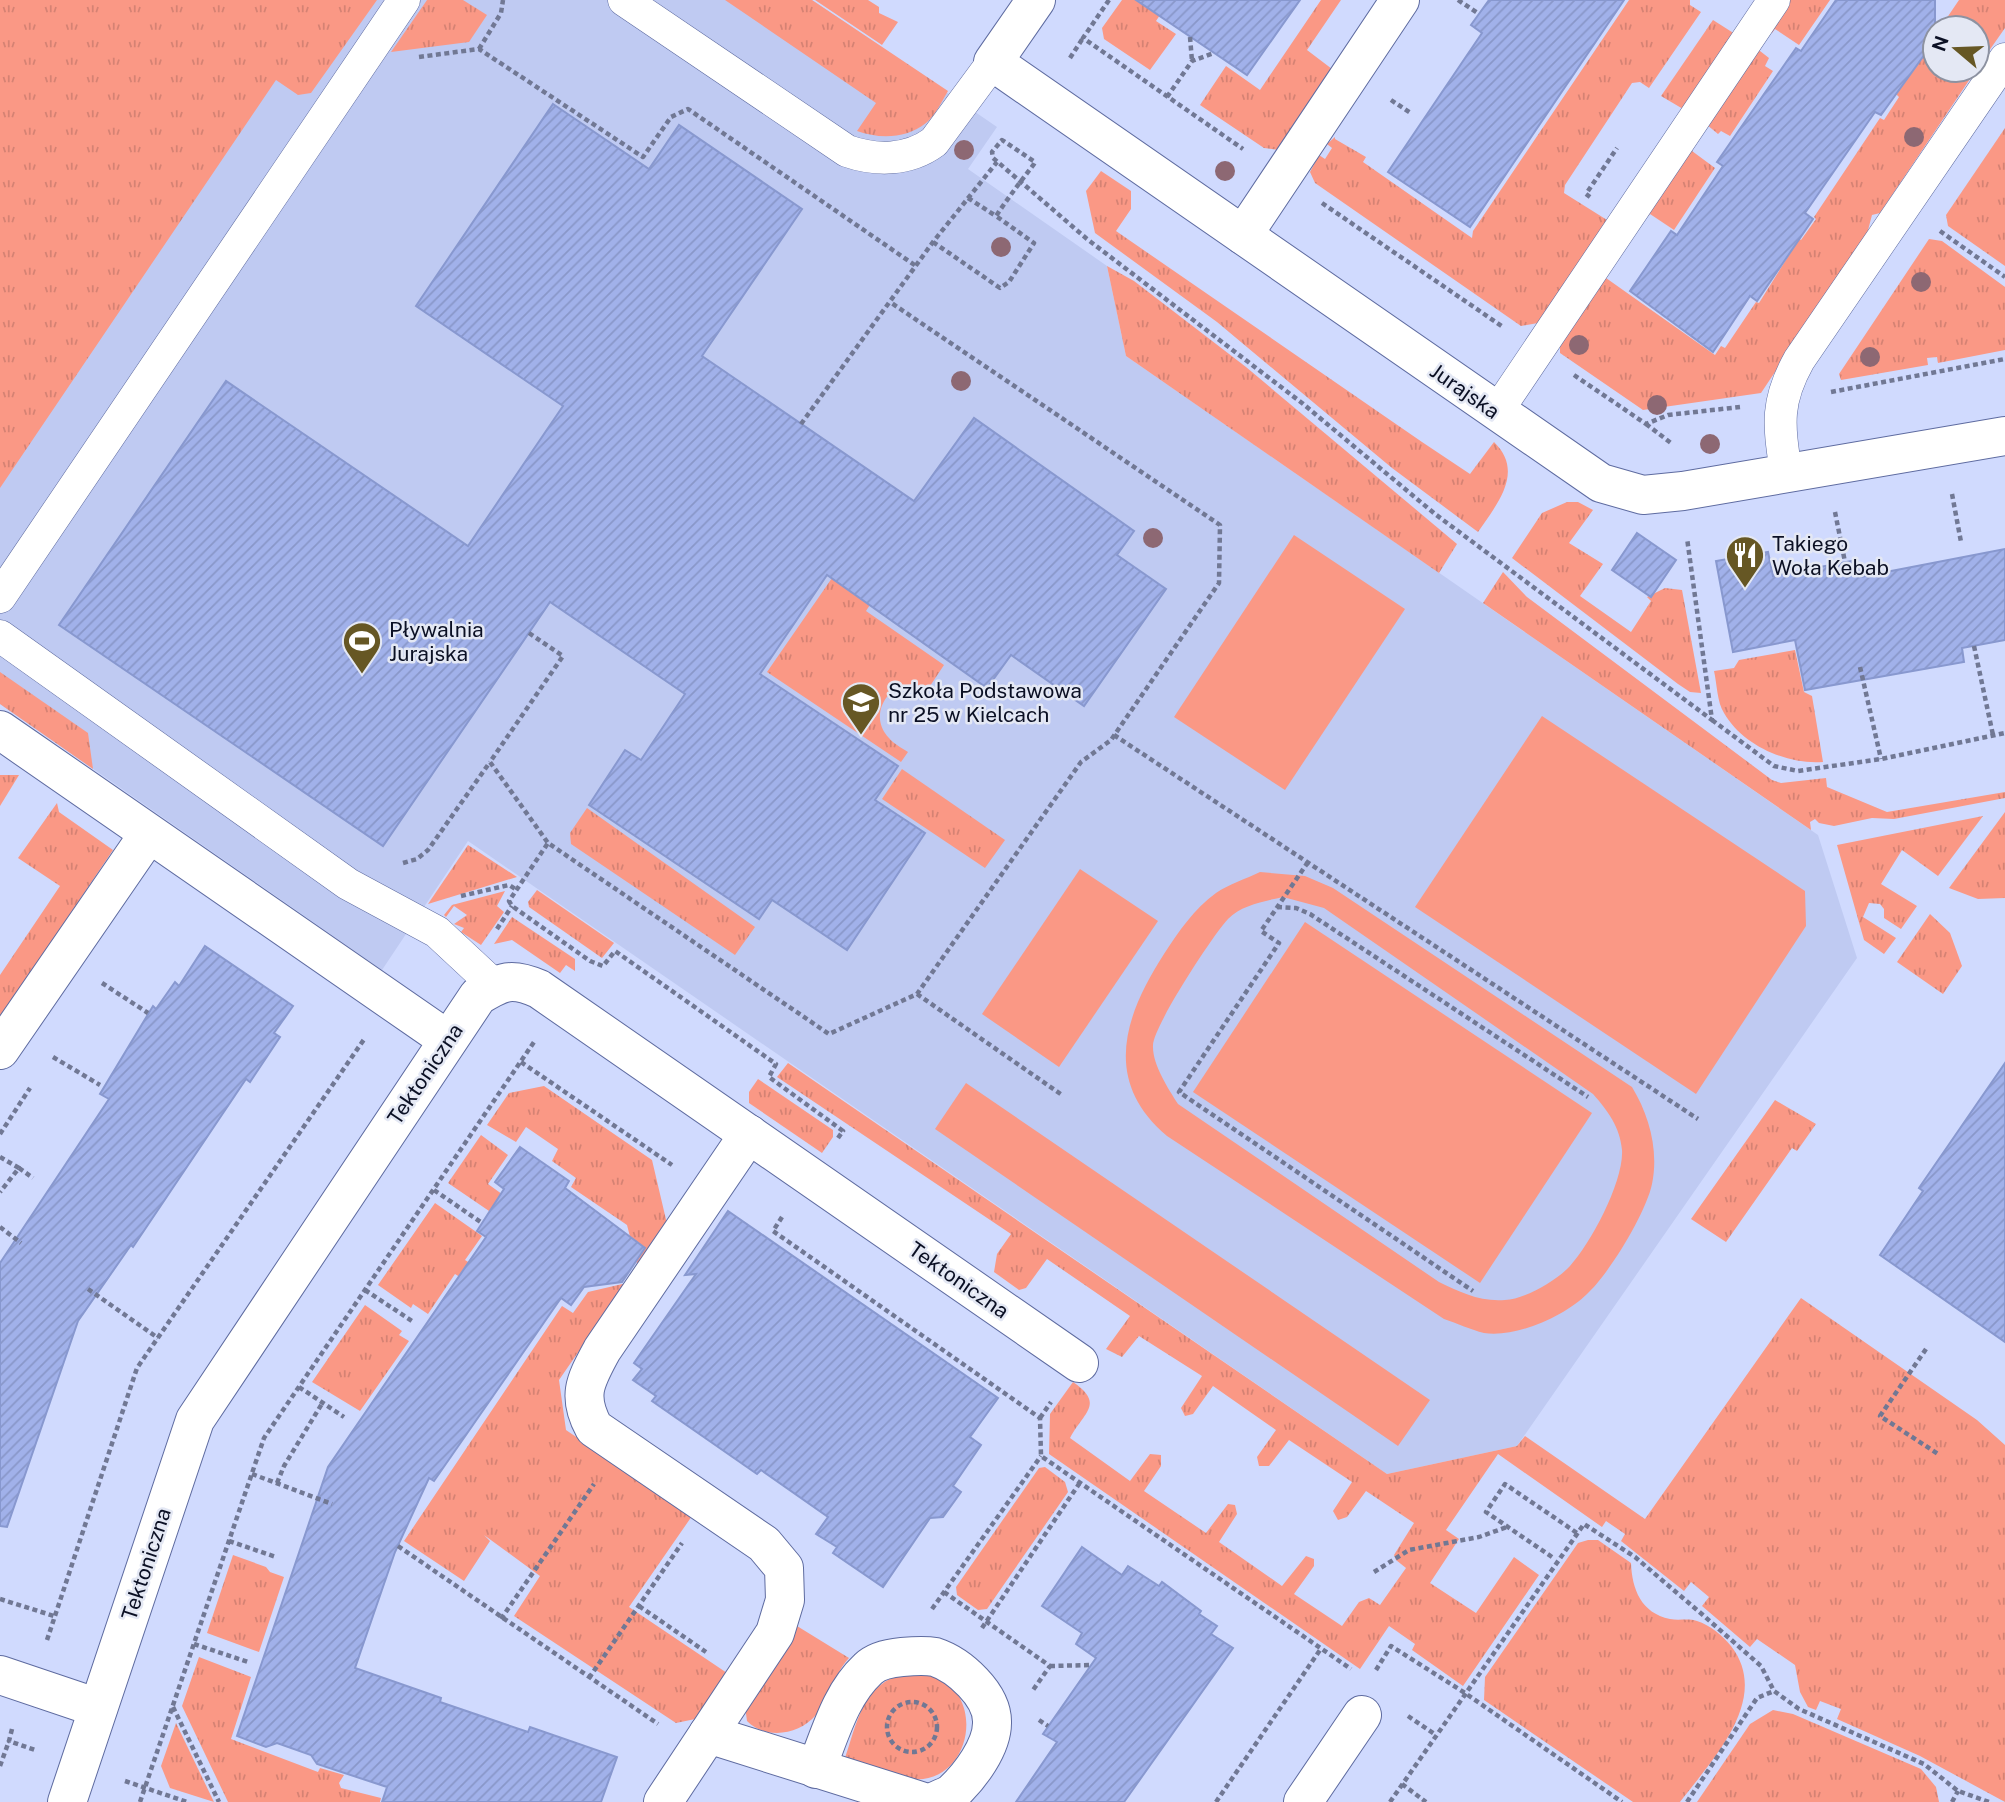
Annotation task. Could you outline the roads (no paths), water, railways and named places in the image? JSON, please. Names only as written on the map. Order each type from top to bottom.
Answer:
[{"type":"street","points":[[993,62],[1036,0]]},
{"type":"street","points":[[1243,234],[1400,0]]},
{"type":"street","name":"Jurajska","points":[[993,62],[1496,413],[1601,483],[1643,495],[1683,491],[2005,436]]},
{"type":"street","points":[[0,730],[148,835],[448,1040]]},
{"type":"street","points":[[0,1051],[148,835]]},
{"type":"street","name":"Tektoniczna","points":[[67,1802],[194,1420],[478,996],[495,986],[517,979],[539,989],[1079,1363]]},
{"type":"street","points":[[663,1802],[775,1633],[785,1600],[784,1567],[764,1544],[594,1427],[583,1408],[586,1380],[749,1134]]},
{"type":"street","points":[[816,1769],[838,1711],[869,1667],[890,1658],[917,1655],[935,1657],[955,1667],[986,1702],[992,1723],[985,1749],[971,1769],[952,1793],[934,1802]]},
{"type":"street","points":[[0,1675],[98,1708]]},
{"type":"street","points":[[1303,1802],[1362,1715]]},
{"type":"street","points":[[702,1742],[816,1769],[924,1802]]},
{"type":"lane","points":[[0,597],[404,0]]},
{"type":"lane","points":[[624,0],[847,151],[860,156],[895,158],[923,149],[934,142],[993,62]]},
{"type":"lane","points":[[1496,413],[1774,0]]},
{"type":"lane","points":[[1786,473],[1781,402],[1784,387],[1799,360],[2005,59]]},
{"type":"lane","points":[[0,636],[348,884],[437,932],[495,986]]},
{"type":"place","name":"Takiego Woła Kebab","points":[[1745,589]]},
{"type":"place","name":"Pływalnia Jurajska","points":[[362,675]]},
{"type":"place","name":"Szkoła Podstawowa nr 25 w Kielcach","points":[[861,736]]}]
